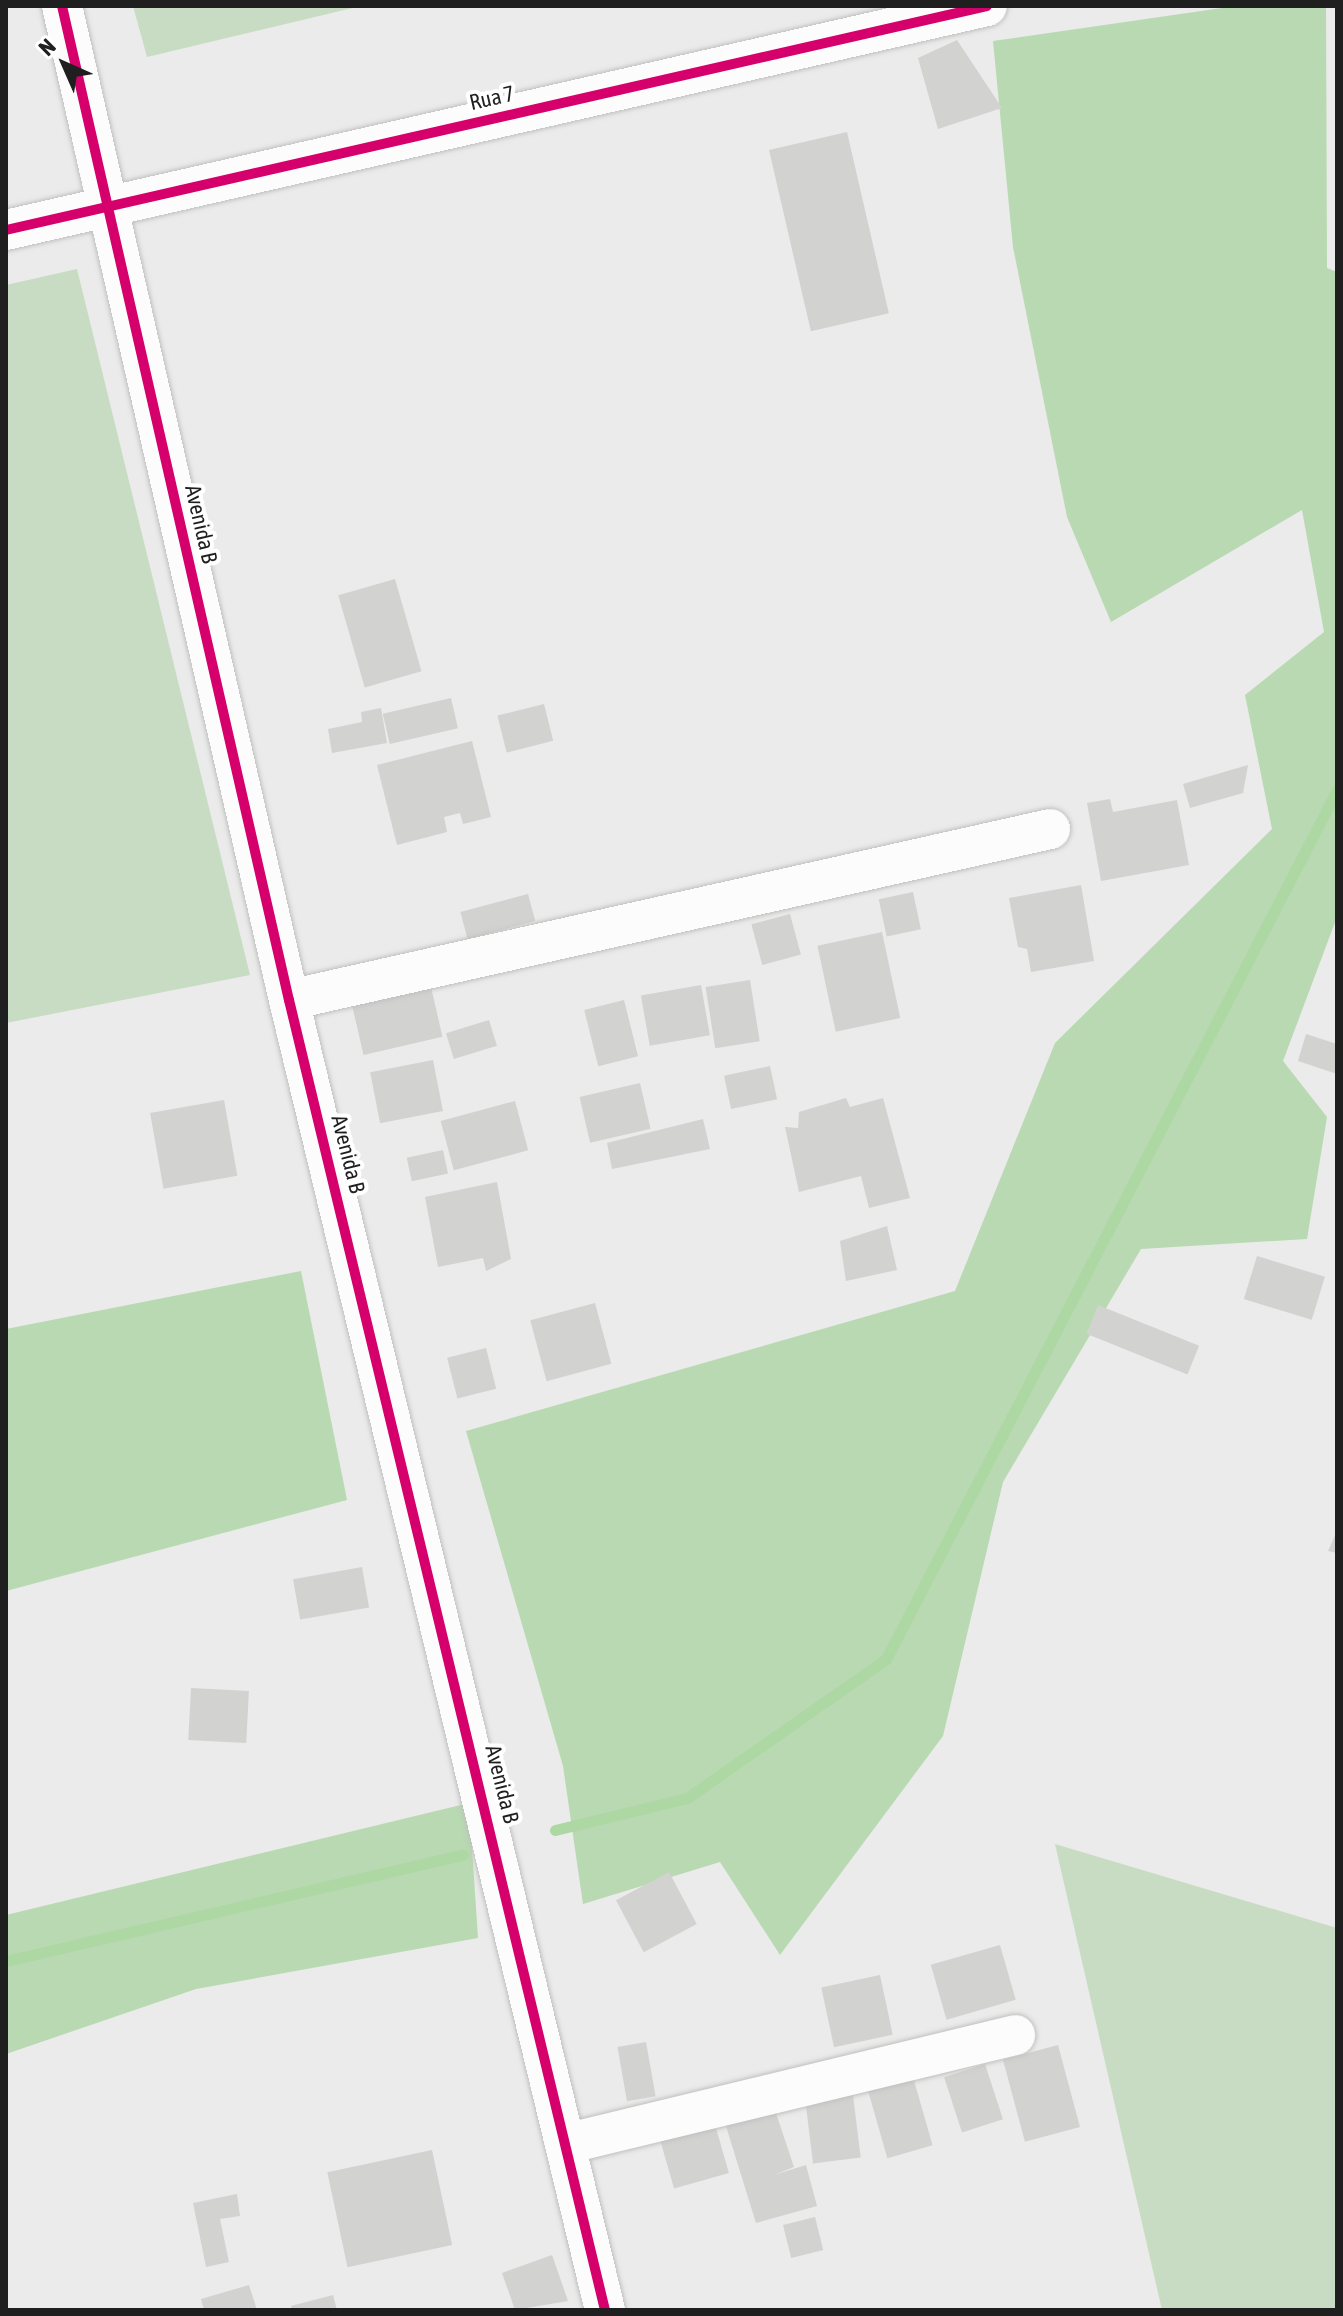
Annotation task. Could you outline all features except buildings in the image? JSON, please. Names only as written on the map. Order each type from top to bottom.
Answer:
[{"type":"street","name":"Avenida B","points":[[62,6],[289,1000],[569,2143],[605,2310]]},
{"type":"street","name":"Rua 7","points":[[6,230],[987,6]]},
{"type":"street","points":[[289,1000],[1050,829]]},
{"type":"street","points":[[569,2143],[1015,2035]]},
{"type":"green space","points":[[133,6],[361,6],[147,57]]},
{"type":"green space","points":[[1236,6],[1326,6],[1327,268],[1337,272],[1337,917],[1283,1061],[1327,1117],[1307,1239],[1141,1249],[1003,1482],[943,1736],[780,1955],[720,1862],[583,1904],[563,1766],[466,1431],[955,1291],[1055,1043],[1272,829],[1245,695],[1324,632],[1302,510],[1111,622],[1067,517],[1013,247],[993,41]]},
{"type":"green space","points":[[77,269],[250,975],[6,1023],[6,285]]},
{"type":"green space","points":[[301,1271],[347,1500],[6,1591],[6,1329]]},
{"type":"green space","points":[[469,1803],[478,1938],[196,1989],[6,2054],[6,1915]]},
{"type":"green space","points":[[1055,1844],[1337,1928],[1337,2310],[1162,2310]]},
{"type":"waterway","points":[[555,1830],[687,1798],[886,1659],[1337,790]]},
{"type":"waterway","points":[[6,1961],[463,1855]]},
{"type":"cycle path","points":[[62,6],[289,1000],[605,2310]]},
{"type":"cycle path","points":[[6,230],[987,6]]}]
